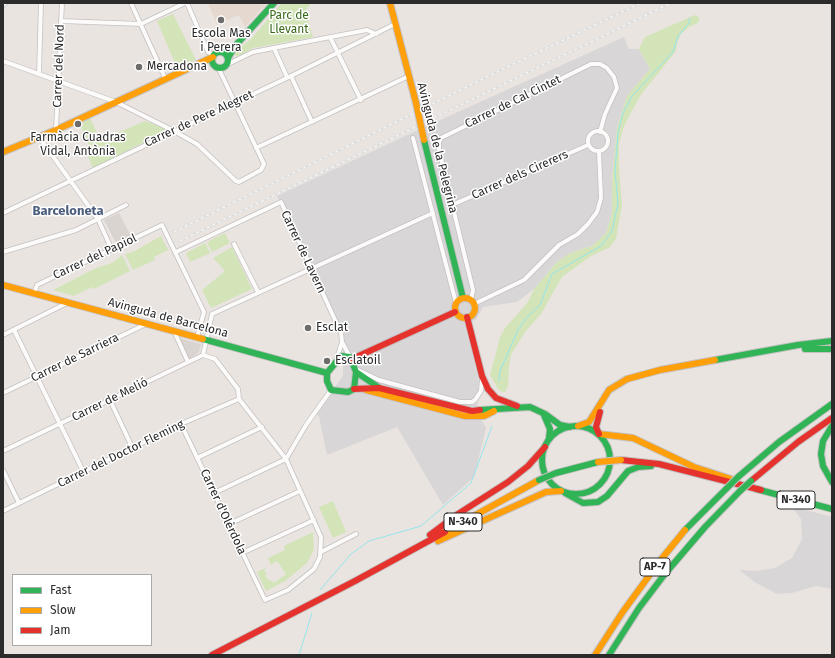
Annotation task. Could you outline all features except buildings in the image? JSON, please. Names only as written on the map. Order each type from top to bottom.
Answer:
[{"type":"main road","points":[[214,58],[218,67],[227,59],[235,46],[274,3]]},
{"type":"main road","name":"Avinguda de la Pelegrina","points":[[390,3],[416,103],[463,298]]},
{"type":"main road","points":[[3,152],[56,130],[214,58],[219,53],[227,59]]},
{"type":"main road","name":"Avinguda de Barcelona","points":[[3,285],[327,373]]},
{"type":"main road","points":[[463,298],[473,302],[474,312],[467,317],[459,316],[455,312],[456,303],[463,298]]},
{"type":"main road","points":[[455,312],[351,358],[341,356],[327,373],[327,382],[331,390],[341,392],[355,389],[379,388],[462,410],[495,410],[530,407],[540,411],[560,425],[570,427]]},
{"type":"main road","points":[[467,317],[482,376],[488,389],[496,398],[522,408]]},
{"type":"main road","points":[[386,564],[508,482],[528,466],[555,434],[570,427],[589,422],[609,390],[627,379],[668,369],[832,340]]},
{"type":"main road","points":[[386,564],[546,492],[563,492],[575,495],[590,492],[601,484],[606,478],[610,464],[610,457],[606,443],[599,434],[597,422],[603,407],[615,392],[629,383],[712,364],[785,351],[810,348],[832,349]]},
{"type":"main road","points":[[351,358],[356,371],[355,389]]},
{"type":"main road","points":[[356,371],[379,388]]},
{"type":"main road","points":[[355,389],[465,416],[484,416],[495,410]]},
{"type":"main road","name":"AP-7","points":[[595,655],[650,573],[686,529],[738,477],[779,442],[832,404]]},
{"type":"main road","points":[[540,411],[548,422],[550,429],[542,457],[543,470],[549,481],[563,492],[583,503],[598,502],[609,494],[628,471],[646,466],[666,468],[736,487],[761,490]]},
{"type":"main road","name":"AP-7","points":[[609,655],[639,608],[677,558],[740,491],[798,442],[832,418]]},
{"type":"main road","points":[[578,426],[590,429],[599,434],[633,438],[694,467],[761,490]]},
{"type":"main road","points":[[832,426],[825,436],[821,454],[823,466],[832,482]]},
{"type":"main road","name":"N-340","points":[[212,655],[373,571],[539,480],[578,466],[621,460],[659,464],[832,509]]},
{"type":"street","points":[[39,74],[41,3]]},
{"type":"street","name":"Carrer del Nord","points":[[56,130],[62,3]]},
{"type":"street","points":[[131,3],[166,80]]},
{"type":"street","points":[[61,21],[141,24],[186,3],[208,52],[214,58]]},
{"type":"street","name":"Carrer de Pere Alegret","points":[[3,213],[395,24]]},
{"type":"street","points":[[227,59],[236,60],[253,52],[367,30],[376,34]]},
{"type":"street","points":[[330,37],[361,100]]},
{"type":"street","points":[[274,48],[312,122]]},
{"type":"street","points":[[3,61],[116,102],[174,131],[197,144],[236,181],[239,182],[261,170],[264,164],[218,67]]},
{"type":"street","name":"Carrer de Cal Cintet","points":[[439,143],[445,135],[591,64],[600,64],[607,68],[614,77],[616,88],[605,114],[600,132]]},
{"type":"street","points":[[256,148],[361,100],[408,76]]},
{"type":"street","points":[[600,132],[604,134],[608,141],[606,148],[599,151],[594,151],[588,144],[588,141],[591,134],[600,132]]},
{"type":"street","points":[[40,137],[98,219],[112,250]]},
{"type":"street","name":"Avinguda de la Pelegrina","points":[[413,138],[456,303]]},
{"type":"street","name":"Avinguda de la Pelegrina","points":[[439,143],[452,205],[473,290],[473,302]]},
{"type":"street","name":"Carrer dels Cirerers","points":[[452,205],[588,144]]},
{"type":"street","points":[[473,302],[524,280],[559,245],[578,234],[588,224],[597,212],[601,198],[599,151]]},
{"type":"street","name":"Carrer de Lavern","points":[[176,252],[281,202],[341,333],[342,342],[351,358]]},
{"type":"street","points":[[3,252],[76,230],[126,206]]},
{"type":"street","points":[[204,312],[212,314],[433,214]]},
{"type":"street","name":"Carrer del Papiol","points":[[34,294],[37,285],[162,225],[176,252]]},
{"type":"street","points":[[234,244],[258,292]]},
{"type":"street","points":[[176,252],[204,312],[197,337]]},
{"type":"street","points":[[3,336],[67,302]]},
{"type":"street","points":[[212,314],[203,355],[215,359],[238,389],[239,399],[286,459],[321,537],[321,552],[356,534]]},
{"type":"street","name":"Carrer de Sarriera","points":[[3,393],[146,324]]},
{"type":"street","points":[[14,330],[84,473]]},
{"type":"street","points":[[174,331],[188,362]]},
{"type":"street","points":[[336,361],[342,342]]},
{"type":"street","name":"Carrer de Melió","points":[[3,451],[203,355]]},
{"type":"street","points":[[356,371],[379,380],[466,403],[472,402],[480,394],[482,376]]},
{"type":"street","points":[[214,493],[286,459],[306,425],[331,390]]},
{"type":"street","name":"Carrer del Doctor Fleming","points":[[3,511],[84,473],[132,447],[239,399]]},
{"type":"street","points":[[110,400],[132,447]]},
{"type":"street","name":"Carrer d'Olèrdola","points":[[181,424],[265,600],[288,590],[314,569],[321,552]]},
{"type":"street","points":[[197,458],[262,427]]},
{"type":"street","points":[[3,470],[20,503]]},
{"type":"street","points":[[229,524],[300,490]]},
{"type":"street","points":[[242,553],[314,520]]},
{"type":"shaded area","name":"Escola Mas i Perera","points":[[208,3],[267,3],[245,27],[239,15],[217,25]]},
{"type":"shaded area","points":[[624,37],[629,49],[639,49],[650,69],[627,96],[617,128],[612,181],[612,213],[606,233],[592,246],[570,253],[556,263],[534,289],[517,302],[483,307],[476,320],[464,323],[479,382],[477,411],[486,428],[474,477],[443,505],[397,427],[327,455],[319,416],[315,414],[343,376],[343,340],[277,196],[418,130]]},
{"type":"shaded area","points":[[119,213],[131,236],[116,243],[104,220]]},
{"type":"shaded area","points":[[179,338],[201,344],[199,352],[189,360]]},
{"type":"shaded area","points":[[791,506],[832,517],[832,589],[816,586],[792,593],[777,594],[756,583],[739,570],[756,571],[775,568],[792,558],[802,539],[801,519]]},
{"type":"green space","name":"Parc de Llevant","points":[[282,3],[311,3],[305,11],[313,37],[253,48],[239,56],[236,56],[234,53],[239,45],[241,47],[251,39]]},
{"type":"green space","points":[[173,14],[196,60],[177,68],[157,21]]},
{"type":"green space","points":[[695,15],[700,18],[698,23],[689,27],[681,34],[677,43],[676,51],[640,96],[624,126],[619,144],[622,205],[616,239],[610,247],[591,256],[562,277],[541,314],[525,332],[511,355],[508,386],[505,392],[502,392],[498,389],[490,375],[500,337],[505,328],[528,302],[534,289],[556,263],[570,253],[592,246],[606,233],[612,213],[612,181],[617,128],[627,96],[650,69],[639,49],[645,37]]},
{"type":"green space","points":[[90,118],[99,137],[106,134],[108,137],[145,121],[168,130],[93,168],[84,147],[89,145],[79,123]]},
{"type":"green space","points":[[225,233],[230,243],[212,252],[207,242]]},
{"type":"green space","points":[[161,236],[168,250],[154,257],[155,260],[133,270],[125,254],[133,252]]},
{"type":"green space","points":[[205,243],[210,253],[190,262],[186,253]]},
{"type":"green space","points":[[232,247],[252,289],[211,308],[202,290],[225,271],[213,258]]},
{"type":"green space","points":[[122,255],[130,271],[94,289],[92,287],[74,296],[53,290],[94,269],[114,262]]},
{"type":"green space","points":[[333,501],[346,532],[333,538],[319,507]]},
{"type":"green space","points":[[313,532],[314,549],[307,563],[285,581],[266,591],[257,572],[267,567],[264,571],[267,574],[265,576],[274,583],[286,574],[277,561],[271,565],[268,558],[285,550],[284,546]]},
{"type":"waterway","points":[[499,381],[500,371],[518,330],[526,318],[540,305],[552,274],[601,246],[612,231],[618,203],[615,171],[618,133],[623,113],[632,96],[673,52],[678,36],[689,23],[690,18]]},
{"type":"waterway","points":[[320,590],[351,554],[369,541],[421,526],[471,483],[492,426]]},
{"type":"waterway","points":[[299,655],[312,613]]},
{"type":"railway","points":[[174,232],[507,67],[641,3]]},
{"type":"railway","points":[[180,241],[671,3]]},
{"type":"traffic: fast","points":[[228,58],[235,46],[274,3]]},
{"type":"traffic: fast","points":[[220,52],[227,57],[228,60],[223,67],[220,68],[213,63],[212,60],[217,53],[220,52]]},
{"type":"traffic: fast","points":[[424,140],[463,298]]},
{"type":"traffic: fast","points":[[203,339],[327,373]]},
{"type":"traffic: fast","points":[[715,360],[798,345],[832,341]]},
{"type":"traffic: fast","points":[[805,349],[832,349]]},
{"type":"traffic: fast","points":[[341,356],[350,357],[356,372],[354,389],[348,392],[331,390],[327,381],[327,373],[341,356]]},
{"type":"traffic: fast","points":[[356,372],[378,387]]},
{"type":"traffic: fast","points":[[738,477],[779,442],[832,404]]},
{"type":"traffic: fast","points":[[480,410],[530,407],[545,414],[560,425],[570,427]]},
{"type":"traffic: fast","points":[[544,415],[550,429],[549,438]]},
{"type":"traffic: fast","points":[[576,426],[589,428],[600,436],[608,447],[610,460],[608,473],[600,484],[589,492],[576,494],[563,492],[552,484],[544,473],[542,460],[544,447],[552,436],[563,428],[576,426]]},
{"type":"traffic: fast","points":[[832,426],[823,441],[821,454],[823,466],[832,482]]},
{"type":"traffic: fast","points":[[556,473],[598,462]]},
{"type":"traffic: fast","points":[[565,493],[583,503],[598,502],[607,496],[628,471],[638,467],[651,466]]},
{"type":"traffic: fast","points":[[539,480],[556,473]]},
{"type":"traffic: fast","points":[[727,488],[738,477]]},
{"type":"traffic: fast","points":[[740,491],[751,481]]},
{"type":"traffic: fast","points":[[685,530],[727,488]]},
{"type":"traffic: fast","points":[[756,489],[832,509]]},
{"type":"traffic: fast","points":[[609,655],[639,608],[664,575],[705,527],[740,491]]},
{"type":"traffic: slow","points":[[390,3],[416,103]]},
{"type":"traffic: slow","points":[[3,152],[56,130],[213,57]]},
{"type":"traffic: slow","points":[[416,103],[424,140]]},
{"type":"traffic: slow","points":[[3,285],[203,339]]},
{"type":"traffic: slow","points":[[465,298],[472,301],[475,308],[472,315],[465,318],[458,315],[455,308],[458,301],[465,298]]},
{"type":"traffic: slow","points":[[578,426],[589,422],[609,390],[627,379],[660,370],[715,360]]},
{"type":"traffic: slow","points":[[366,390],[465,416],[484,416],[494,411]]},
{"type":"traffic: slow","points":[[599,434],[633,438],[694,467],[731,479]]},
{"type":"traffic: slow","points":[[598,462],[621,460]]},
{"type":"traffic: slow","points":[[445,532],[539,480]]},
{"type":"traffic: slow","points":[[438,541],[546,492],[561,491]]},
{"type":"traffic: slow","points":[[595,655],[622,613],[659,562],[685,530]]},
{"type":"traffic: jam","points":[[352,359],[455,312]]},
{"type":"traffic: jam","points":[[467,317],[482,376],[488,389],[496,398],[517,406]]},
{"type":"traffic: jam","points":[[354,389],[379,388],[472,411],[480,410]]},
{"type":"traffic: jam","points":[[599,434],[596,427],[600,412]]},
{"type":"traffic: jam","points":[[751,481],[798,442],[832,418]]},
{"type":"traffic: jam","points":[[430,535],[458,514],[508,482],[528,466],[545,447]]},
{"type":"traffic: jam","points":[[621,460],[659,464],[761,490]]},
{"type":"traffic: jam","points":[[212,655],[355,581],[445,532]]},
{"type":"place","name":"Escola Mas i Perera","points":[[221,20]]},
{"type":"place","name":"Mercadona","points":[[139,67]]},
{"type":"place","name":"Farmàcia Cuadras Vidal, Antònia","points":[[78,124]]},
{"type":"place","name":"Esclat","points":[[308,328]]},
{"type":"place","name":"Esclatoil","points":[[327,361]]},
{"type":"district","name":"Barceloneta","points":[[68,211]]}]
